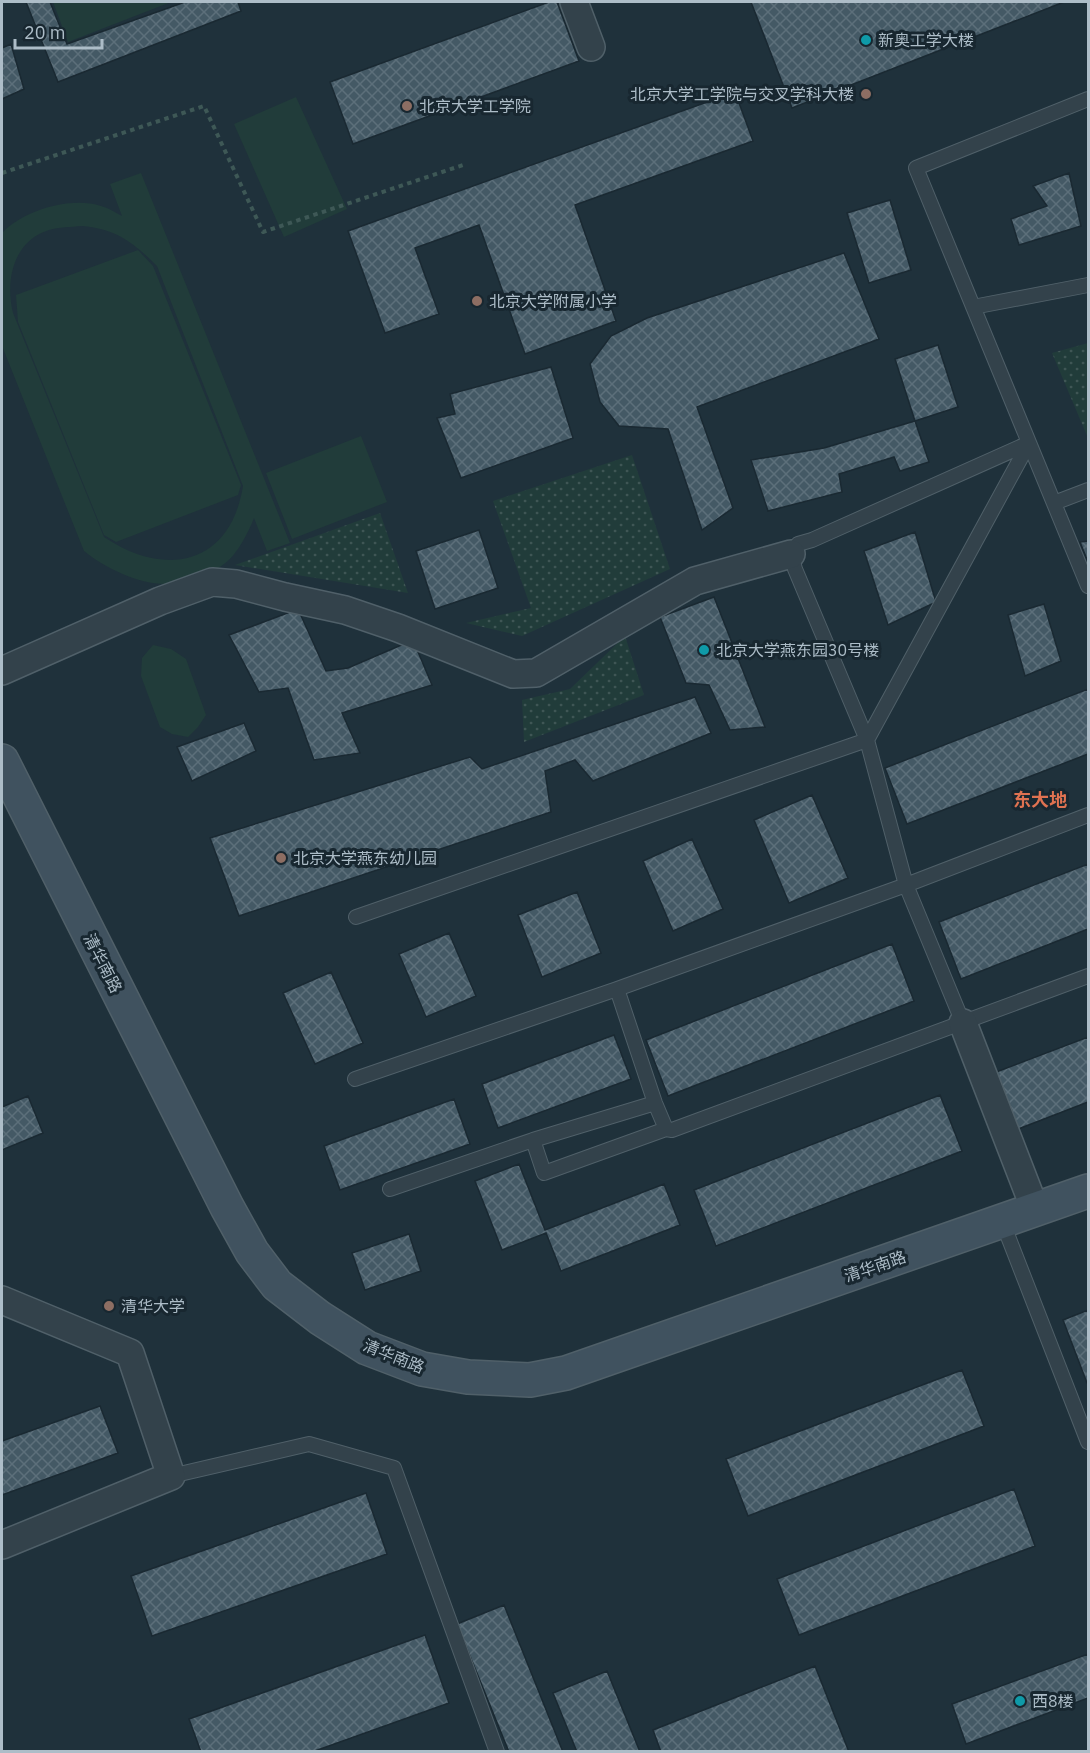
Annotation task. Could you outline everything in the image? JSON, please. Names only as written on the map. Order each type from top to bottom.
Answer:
[{"type":"street","points":[[574,2],[591,47]]},
{"type":"street","points":[[2,671],[160,601],[212,582],[237,584],[345,610],[398,628],[513,674],[536,673],[695,581],[791,554]]},
{"type":"street","name":"清华南路","points":[[2,761],[252,1252],[277,1285],[320,1318],[367,1348],[422,1369],[468,1377],[530,1380],[566,1373],[1089,1191]]},
{"type":"street","points":[[963,1023],[1035,1209]]},
{"type":"street","points":[[2,1300],[129,1353],[171,1476],[2,1545]]},
{"type":"lane","points":[[1089,99],[916,168],[1089,586]]},
{"type":"lane","points":[[973,307],[1089,285]]},
{"type":"lane","points":[[963,1023],[906,885],[867,740],[791,554],[798,544],[812,540],[1029,443]]},
{"type":"lane","points":[[356,917],[867,740],[1029,443]]},
{"type":"lane","points":[[1054,503],[1089,490]]},
{"type":"lane","points":[[355,1079],[617,989],[906,885],[1089,815]]},
{"type":"lane","points":[[533,1140],[544,1173],[666,1129],[672,1130],[1089,976]]},
{"type":"lane","points":[[617,989],[654,1103],[666,1129]]},
{"type":"lane","points":[[390,1189],[533,1140],[654,1103]]},
{"type":"lane","points":[[1002,1221],[1089,1442]]},
{"type":"lane","points":[[171,1476],[309,1444],[394,1468],[497,1752]]},
{"type":"path","points":[[2,173],[204,106],[262,232],[466,164]]},
{"type":"green space","points":[[53,2],[171,2],[68,42]]},
{"type":"green space","points":[[296,97],[347,209],[284,237],[234,124]]},
{"type":"green space","points":[[141,173],[290,543],[267,551],[254,518],[238,549],[224,564],[184,581],[168,584],[146,582],[123,574],[84,551],[2,346],[2,233],[11,225],[35,212],[62,204],[89,203],[122,216],[110,184]],"holes":[[[82,226],[123,238],[157,266],[243,486],[236,513],[224,533],[209,548],[192,557],[171,560],[150,558],[127,550],[104,537],[13,313],[11,276],[14,264],[27,243],[37,235],[53,229]]]},
{"type":"green space","points":[[138,250],[153,266],[241,485],[238,495],[116,542],[104,535],[18,322],[16,295]]},
{"type":"green space","points":[[1088,343],[1088,438],[1052,353]]},
{"type":"green space","points":[[361,436],[387,502],[292,539],[266,473]]},
{"type":"green space","points":[[632,455],[670,569],[522,636],[466,623],[531,608],[493,501]]},
{"type":"green space","points":[[380,513],[408,593],[235,565]]},
{"type":"green space","points":[[625,636],[644,695],[524,742],[522,700],[570,689]]},
{"type":"green space","points":[[153,645],[171,649],[186,659],[206,715],[188,737],[172,734],[160,727],[141,676],[142,658]]},
{"type":"building","points":[[26,2],[50,2],[67,44],[185,2],[238,2],[241,11],[58,82]]},
{"type":"building","points":[[549,2],[557,2],[579,61],[353,144],[330,82]]},
{"type":"building","name":"新奥工学大楼","points":[[751,2],[1064,2],[792,108]]},
{"type":"building","points":[[11,44],[24,89],[2,99],[2,48]]},
{"type":"building","points":[[735,92],[753,141],[575,205],[616,321],[525,354],[479,225],[415,248],[439,314],[385,333],[348,231]]},
{"type":"building","points":[[1069,173],[1081,226],[1019,245],[1011,219],[1047,206],[1033,186]]},
{"type":"building","points":[[890,200],[911,270],[869,283],[847,213]]},
{"type":"building","points":[[844,253],[879,339],[697,407],[733,508],[702,530],[668,429],[619,426],[600,402],[590,364],[611,336],[647,318]]},
{"type":"building","points":[[938,345],[958,407],[915,421],[895,359]]},
{"type":"building","points":[[551,367],[573,438],[461,478],[437,418],[455,414],[450,394]]},
{"type":"building","points":[[915,421],[929,462],[900,471],[894,457],[839,474],[842,492],[768,511],[751,460],[824,448]]},
{"type":"building","points":[[479,530],[498,588],[435,609],[416,551]]},
{"type":"building","points":[[915,532],[936,602],[888,625],[864,551]]},
{"type":"building","points":[[1088,541],[1088,562],[1080,542]]},
{"type":"building","name":"北京大学燕东园30号楼","points":[[714,597],[765,727],[730,730],[709,685],[686,683],[660,617]]},
{"type":"building","points":[[1044,604],[1061,661],[1025,676],[1008,615]]},
{"type":"building","points":[[298,609],[326,671],[348,668],[413,640],[432,685],[342,713],[360,753],[314,760],[288,688],[259,692],[229,635]]},
{"type":"building","points":[[1088,689],[1088,754],[907,824],[885,768]]},
{"type":"building","points":[[695,697],[711,733],[593,781],[575,760],[545,771],[551,812],[239,916],[210,838],[470,757],[482,769]]},
{"type":"building","points":[[244,723],[256,751],[192,781],[177,747]]},
{"type":"building","points":[[812,795],[848,878],[789,903],[754,820]]},
{"type":"building","points":[[692,839],[723,909],[673,931],[643,861]]},
{"type":"building","points":[[1088,864],[1088,929],[961,979],[939,922]]},
{"type":"building","points":[[577,892],[601,953],[542,977],[518,915]]},
{"type":"building","points":[[449,933],[476,996],[426,1017],[399,954]]},
{"type":"building","points":[[892,944],[914,1001],[668,1096],[646,1040]]},
{"type":"building","points":[[331,972],[363,1043],[315,1064],[283,993]]},
{"type":"building","points":[[614,1035],[631,1079],[498,1128],[482,1084]]},
{"type":"building","points":[[1088,1037],[1088,1102],[1013,1131],[991,1074]]},
{"type":"building","points":[[940,1095],[962,1151],[716,1246],[694,1190]]},
{"type":"building","points":[[28,1096],[43,1133],[2,1150],[2,1107]]},
{"type":"building","points":[[454,1099],[470,1144],[340,1190],[324,1146]]},
{"type":"building","points":[[519,1164],[545,1230],[664,1184],[680,1225],[561,1271],[546,1233],[502,1250],[475,1181]]},
{"type":"building","points":[[409,1234],[421,1271],[365,1290],[352,1253]]},
{"type":"building","points":[[1088,1310],[1088,1383],[1087,1383],[1063,1320]]},
{"type":"building","points":[[962,1370],[984,1426],[748,1516],[726,1459]]},
{"type":"building","points":[[100,1406],[118,1453],[2,1495],[2,1441]]},
{"type":"building","points":[[1014,1489],[1035,1546],[799,1635],[777,1579]]},
{"type":"building","points":[[366,1493],[387,1554],[152,1636],[131,1576]]},
{"type":"building","points":[[504,1605],[563,1752],[509,1752],[457,1624]]},
{"type":"building","points":[[425,1635],[449,1703],[312,1752],[201,1752],[189,1719]]},
{"type":"building","name":"西8楼","points":[[1088,1654],[1088,1698],[966,1744],[952,1704]]},
{"type":"building","points":[[815,1666],[849,1752],[661,1752],[653,1730]]},
{"type":"building","points":[[607,1671],[640,1752],[577,1752],[553,1693]]},
{"type":"place","name":"新奥工学大楼","points":[[866,40]]},
{"type":"place","name":"北京大学工学院与交叉学科大楼","points":[[866,94]]},
{"type":"place","name":"北京大学工学院","points":[[407,106]]},
{"type":"place","name":"北京大学附属小学","points":[[477,301]]},
{"type":"place","name":"北京大学燕东园30号楼","points":[[704,650]]},
{"type":"place","name":"北京大学燕东幼儿园","points":[[281,858]]},
{"type":"place","name":"清华大学","points":[[109,1306]]},
{"type":"place","name":"西8楼","points":[[1020,1701]]},
{"type":"district","name":"东大地","points":[[1040,800]]}]
